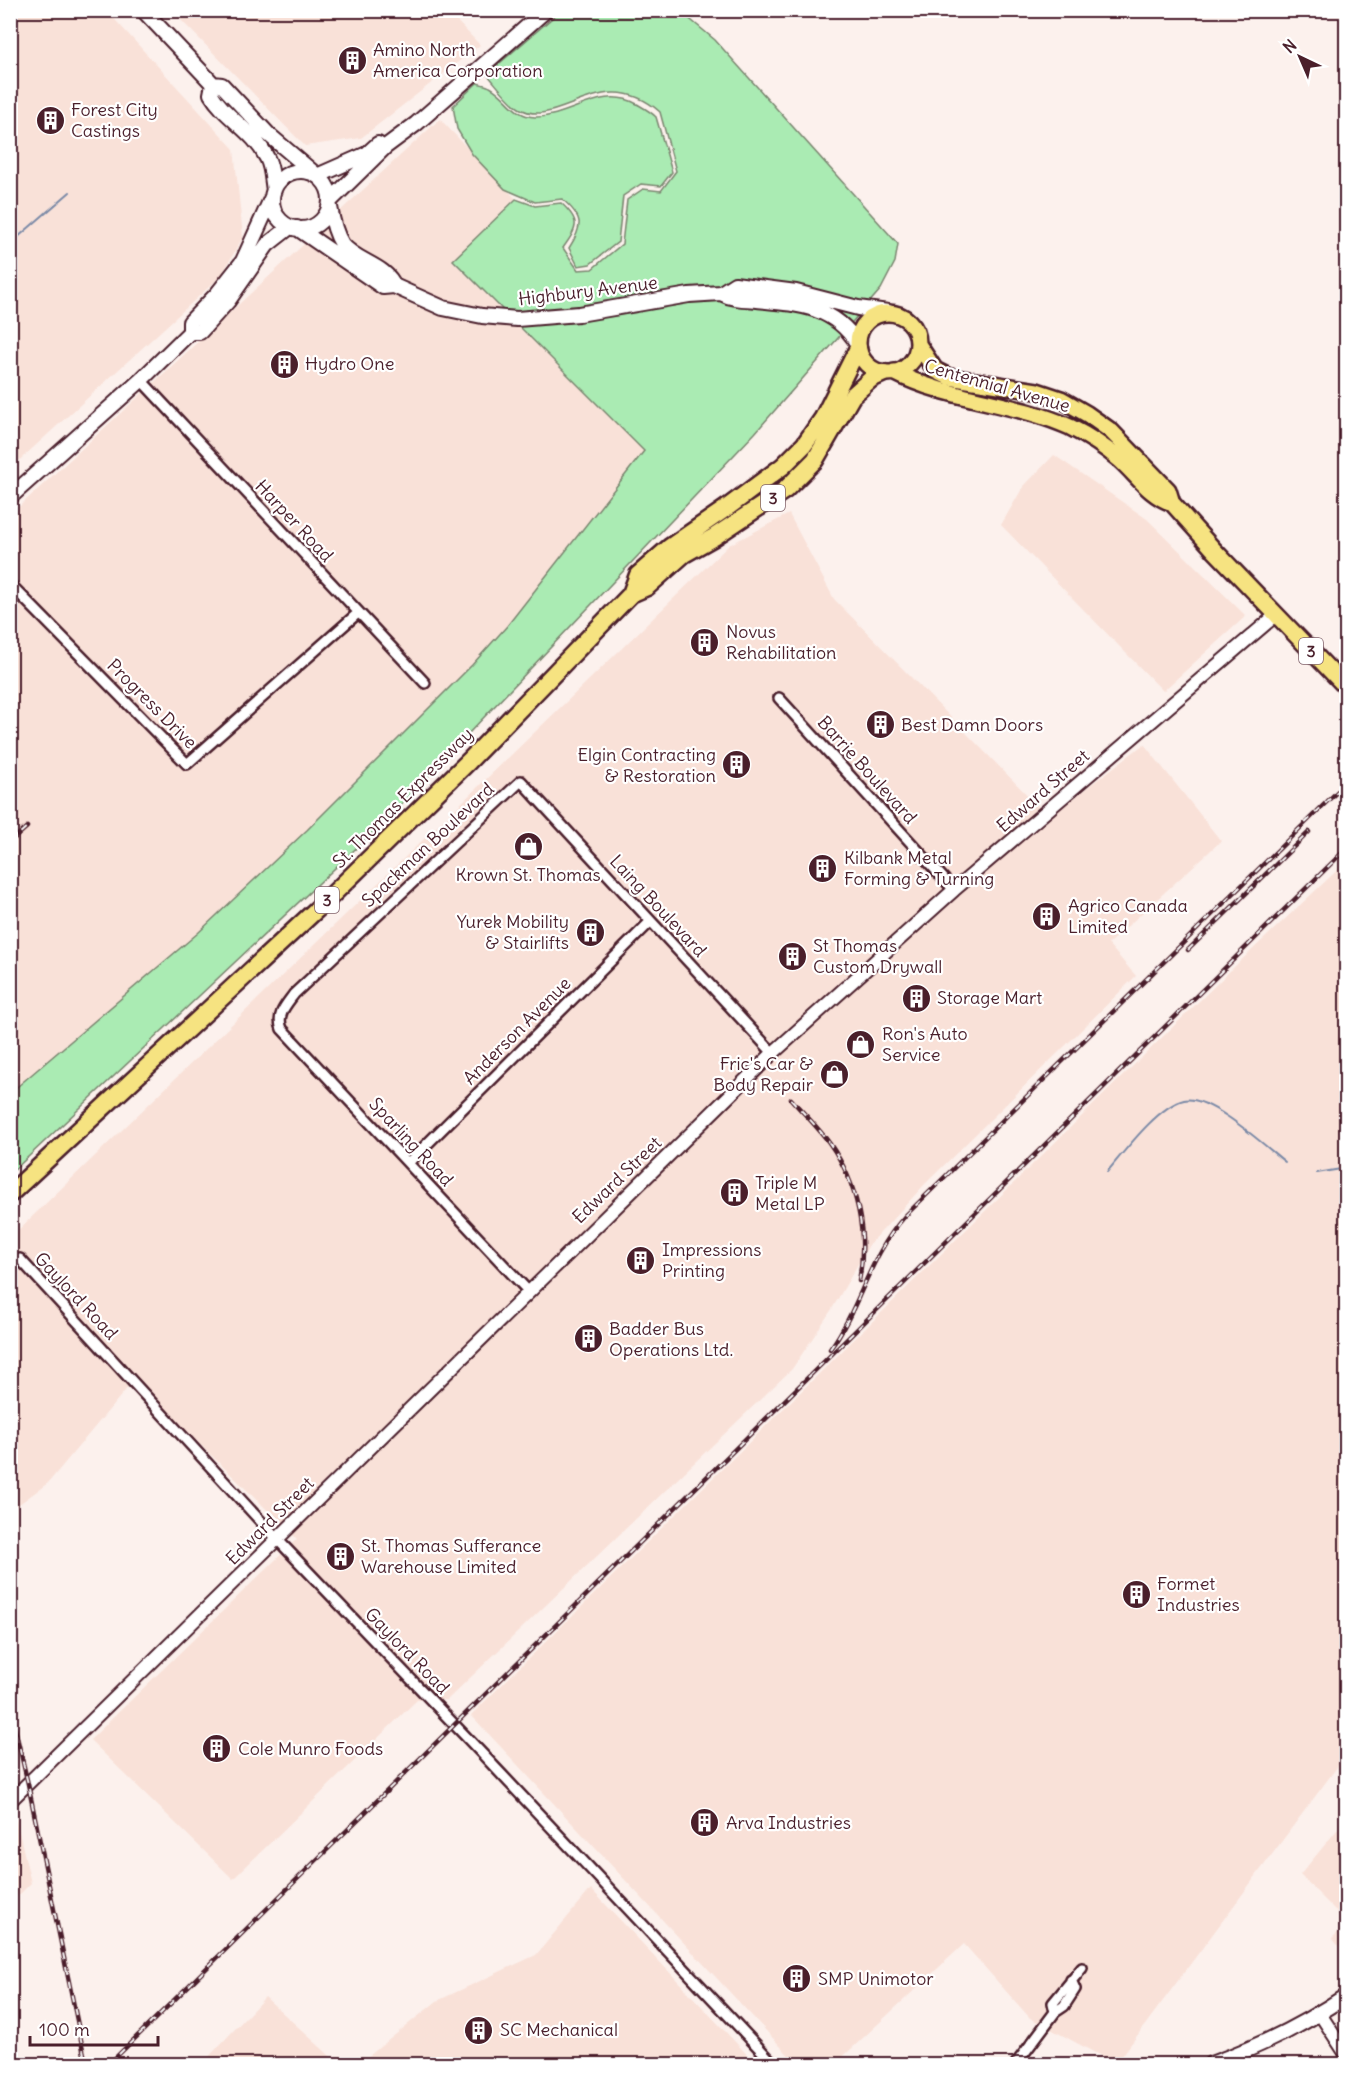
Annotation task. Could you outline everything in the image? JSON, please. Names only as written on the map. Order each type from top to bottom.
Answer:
[{"type":"highway","name":"St. Thomas Expressway","points":[[631,594],[638,575],[670,547],[728,507],[783,465],[804,445],[823,418],[857,346]]},
{"type":"highway","name":"St. Thomas Expressway","points":[[10,1194],[337,891],[469,761],[631,594],[647,586],[684,554],[785,490],[815,460],[852,396],[871,379],[889,373]]},
{"type":"main road","points":[[143,10],[213,84],[222,85],[268,134],[316,174],[328,187],[330,204]]},
{"type":"main road","points":[[213,84],[211,94],[216,103],[249,133],[268,159],[273,206],[276,214],[293,227],[305,229],[321,222],[330,204],[385,147],[402,136],[546,10]]},
{"type":"main road","points":[[190,332],[190,322],[217,294],[243,261],[278,183],[290,173],[298,171],[316,174],[367,154],[412,120],[420,119]]},
{"type":"main road","name":"Highbury Avenue","points":[[330,204],[341,242],[348,250],[390,278],[394,286]]},
{"type":"main road","points":[[10,497],[141,380],[190,332],[200,332],[228,301],[267,245],[293,227]]},
{"type":"main road","name":"Highbury Avenue","points":[[293,227],[383,287],[394,286],[443,308],[482,316],[517,319],[579,314],[689,295],[721,292],[735,284],[796,292],[858,308],[888,312]]},
{"type":"main road","name":"Highbury Avenue","points":[[721,292],[730,298],[825,311],[845,325],[857,346]]},
{"type":"main road","points":[[888,312],[906,318],[913,325],[918,344],[911,362],[889,373],[874,370],[866,364],[857,346],[862,326],[869,318],[878,313],[888,312]]},
{"type":"main road","name":"Centennial Avenue","points":[[918,344],[935,370],[949,377],[1037,391],[1061,399],[1111,431],[1168,490],[1172,503],[1276,615],[1347,687]]},
{"type":"main road","name":"Centennial Avenue","points":[[889,373],[915,384],[1069,427],[1090,438],[1120,460],[1158,498],[1172,503]]},
{"type":"main road","points":[[1211,2064],[1240,2054],[1320,2014],[1347,1996]]},
{"type":"street","name":"Harper Road","points":[[141,380],[425,683]]},
{"type":"street","name":"Progress Drive","points":[[10,584],[187,764],[358,613]]},
{"type":"street","name":"Edward Street","points":[[10,1801],[772,1053],[954,890],[1276,615]]},
{"type":"street","name":"Barrie Boulevard","points":[[779,698],[954,890]]},
{"type":"street","name":"Laing Boulevard","points":[[521,781],[772,1053]]},
{"type":"street","name":"Spackman Boulevard","points":[[282,1010],[294,994],[521,781]]},
{"type":"street","name":"Anderson Avenue","points":[[408,1163],[650,922]]},
{"type":"street","name":"Sparling Road","points":[[282,1010],[279,1022],[282,1029],[529,1292]]},
{"type":"street","name":"Gaylord Road","points":[[20,1259],[277,1539],[774,2064]]},
{"type":"street","points":[[1016,2064],[1055,2012],[1053,2003],[1082,1968]]},
{"type":"street","points":[[1320,2014],[1347,2054]]},
{"type":"shaded area","points":[[11,10],[107,11],[234,149],[243,237],[221,276],[11,468]]},
{"type":"shaded area","points":[[172,11],[447,11],[480,45],[361,138],[305,146]]},
{"type":"shaded area","points":[[440,119],[516,199],[453,261],[644,451],[507,626],[472,665],[307,830],[198,933],[11,1092],[11,514]]},
{"type":"shaded area","points":[[1054,455],[1147,519],[1246,616],[1163,691],[1001,525],[1023,487]]},
{"type":"shaded area","points":[[789,514],[834,599],[1049,817],[1144,744],[1221,841],[1108,944],[1136,976],[925,1184],[869,1245],[832,1309],[792,1369],[447,1700],[417,1700],[233,1879],[90,1740],[297,1539],[134,1380],[48,1483],[11,1510],[11,1237],[729,545]]},
{"type":"shaded area","points":[[1346,862],[1346,1755],[1116,2064],[1030,2018],[964,1944],[835,2064],[797,2064],[471,1715],[1233,968]]},
{"type":"shaded area","points":[[15,1815],[31,1883],[11,1903],[10,1819]]},
{"type":"shaded area","points":[[1346,1819],[1346,1921],[1300,1875]]},
{"type":"shaded area","points":[[591,1889],[756,2064],[359,2064],[437,2001],[536,1955]]},
{"type":"shaded area","points":[[1346,1925],[1346,1955],[1332,1938]]},
{"type":"shaded area","points":[[265,1997],[339,2064],[202,2064]]},
{"type":"green space","points":[[564,11],[680,11],[715,40],[898,244],[895,262],[881,289],[755,433],[385,821],[11,1173],[11,1092],[198,933],[307,830],[472,665],[507,626],[644,451],[453,260],[516,199],[535,206],[561,203],[572,215],[575,224],[572,235],[563,248],[578,270],[592,269],[622,244],[627,200],[643,189],[661,191],[676,171],[660,112],[639,98],[619,93],[600,95],[549,112],[534,113],[515,105],[487,74],[558,13]]},
{"type":"green space","points":[[477,83],[496,91],[527,116],[548,116],[586,103],[611,98],[624,99],[637,104],[656,117],[672,172],[661,186],[641,184],[623,196],[618,242],[590,264],[578,266],[569,248],[579,227],[574,211],[562,199],[535,202],[505,189],[472,154],[457,129],[453,106]]},
{"type":"waterway","points":[[10,244],[70,192]]},
{"type":"waterway","points":[[1107,1172],[1153,1120],[1163,1111],[1184,1100],[1195,1100],[1222,1113],[1285,1162]]},
{"type":"waterway","points":[[1317,1173],[1341,1169],[1346,1159]]},
{"type":"railway","points":[[830,1349],[850,1316],[882,1248],[905,1216],[1346,783]]},
{"type":"railway","points":[[10,842],[27,827]]},
{"type":"railway","points":[[1188,950],[1309,832]]},
{"type":"railway","points":[[109,2064],[1346,849]]},
{"type":"railway","points":[[791,1099],[826,1138],[848,1176],[861,1228],[859,1281]]},
{"type":"railway","points":[[10,1707],[86,2064]]},
{"type":"place","name":"Amino North America Corporation","points":[[352,60]]},
{"type":"place","name":"Forest City Castings","points":[[50,120]]},
{"type":"place","name":"Hydro One","points":[[284,364]]},
{"type":"place","name":"Novus Rehabilitation","points":[[705,642]]},
{"type":"place","name":"Best Damn Doors","points":[[880,725]]},
{"type":"place","name":"Elgin Contracting & Restoration","points":[[737,765]]},
{"type":"place","name":"Krown St. Thomas","points":[[528,846]]},
{"type":"place","name":"Kilbank Metal Forming & Turning","points":[[823,868]]},
{"type":"place","name":"Agrico Canada Limited","points":[[1047,916]]},
{"type":"place","name":"Yurek Mobility & Stairlifts","points":[[590,932]]},
{"type":"place","name":"St Thomas Custom Drywall","points":[[792,956]]},
{"type":"place","name":"Storage Mart","points":[[916,998]]},
{"type":"place","name":"Ron's Auto Service","points":[[861,1044]]},
{"type":"place","name":"Fric's Car & Body Repair","points":[[834,1074]]},
{"type":"place","name":"Triple M Metal LP","points":[[734,1193]]},
{"type":"place","name":"Impressions Printing","points":[[641,1260]]},
{"type":"place","name":"Badder Bus Operations Ltd.","points":[[588,1339]]},
{"type":"place","name":"St. Thomas Sufferance Warehouse Limited","points":[[340,1556]]},
{"type":"place","name":"Formet Industries","points":[[1136,1594]]},
{"type":"place","name":"Cole Munro Foods","points":[[217,1749]]},
{"type":"place","name":"Arva Industries","points":[[705,1823]]},
{"type":"place","name":"SMP Unimotor","points":[[797,1979]]},
{"type":"place","name":"SC Mechanical","points":[[479,2030]]}]
